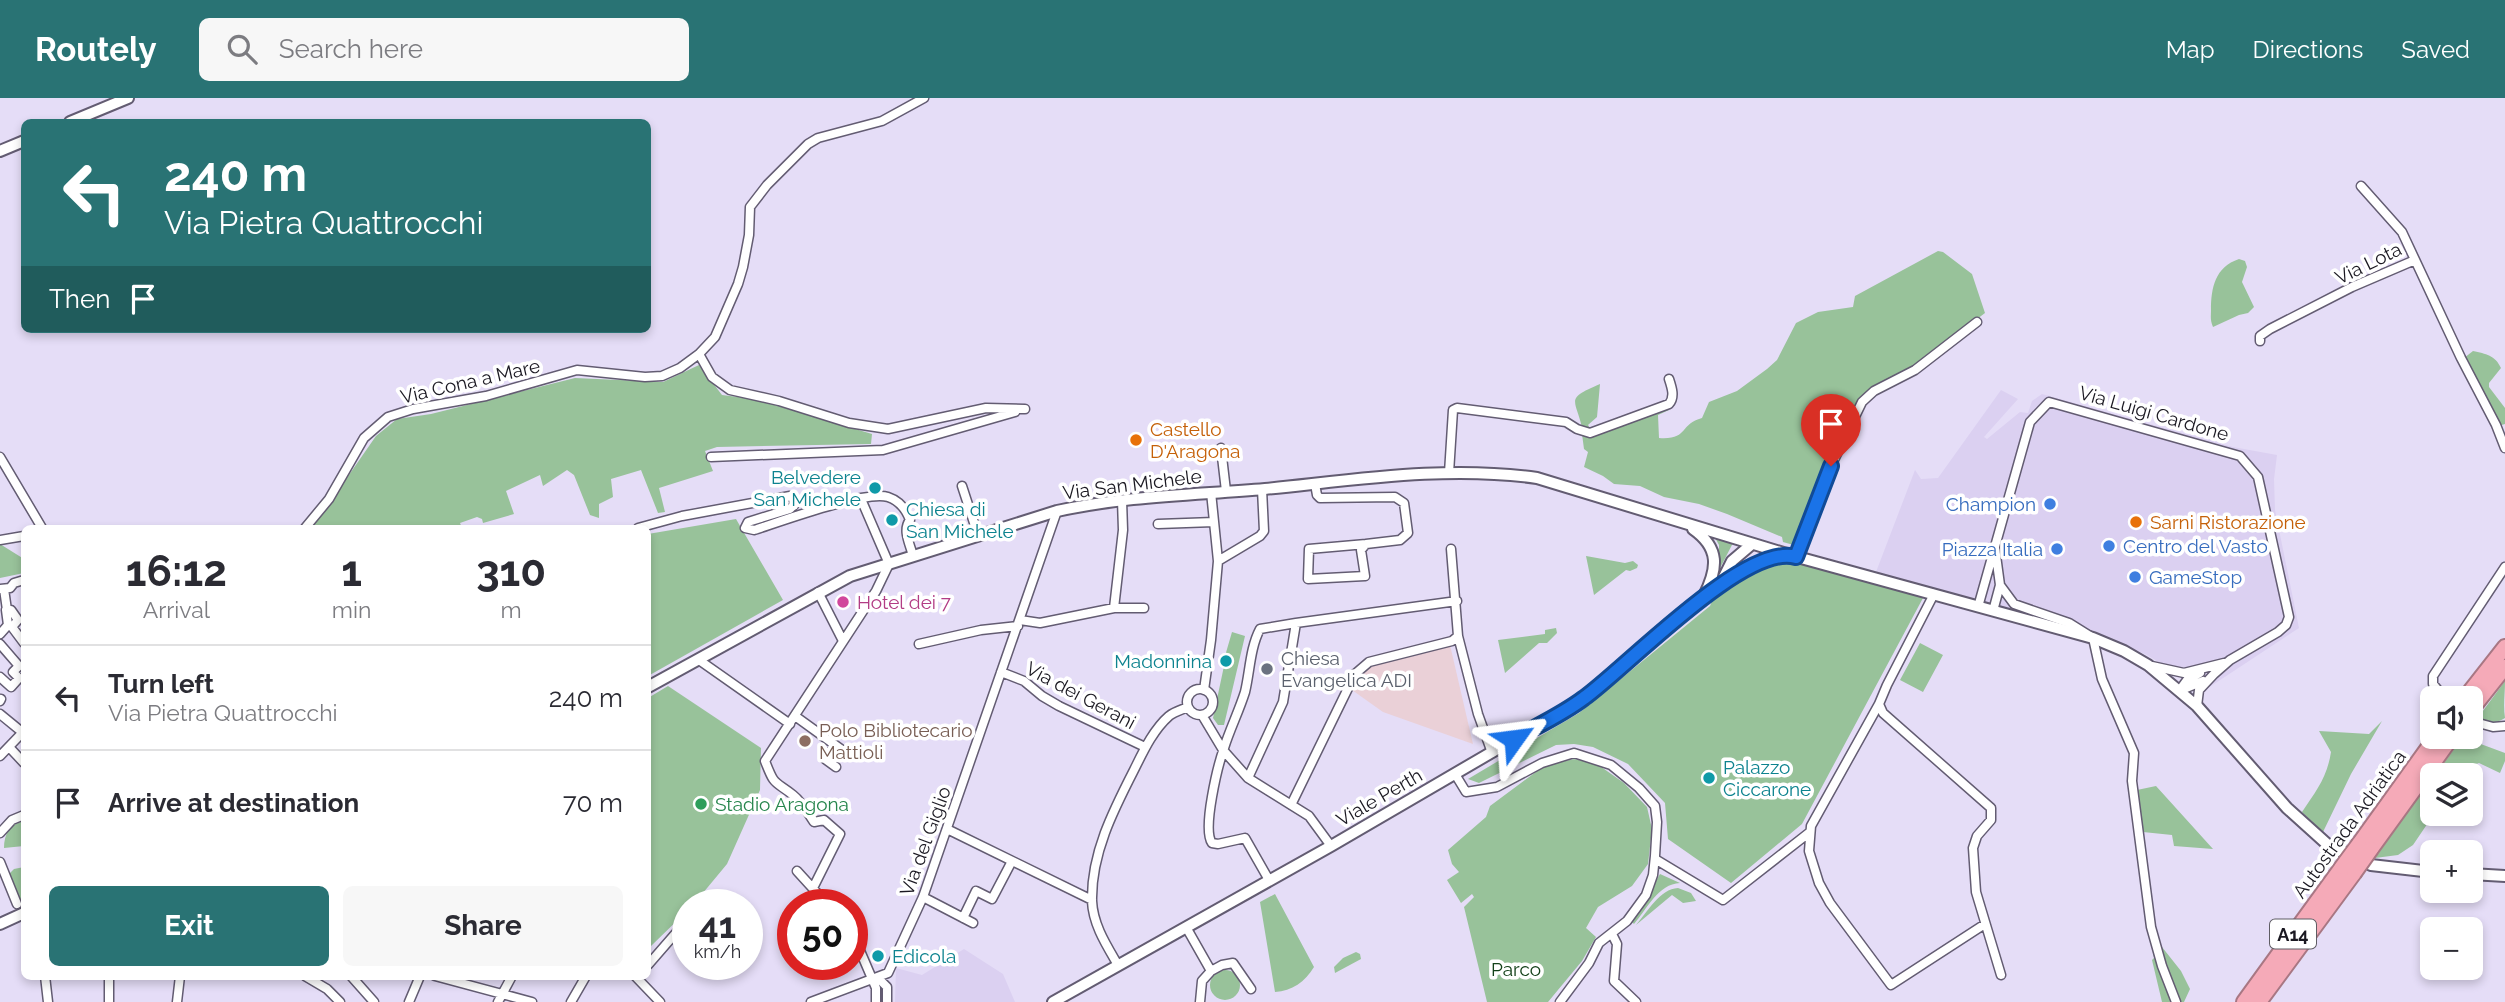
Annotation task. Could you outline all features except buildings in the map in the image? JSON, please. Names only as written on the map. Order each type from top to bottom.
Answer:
[{"type":"highway","points":[[2481,686],[2505,647]]},
{"type":"highway","points":[[2483,691],[2505,667]]},
{"type":"highway","name":"Autostrada Adriatica","points":[[2259,1002],[2428,749]]},
{"type":"highway","name":"Autostrada Adriatica","points":[[2365,846],[2442,749]]},
{"type":"highway","name":"Autostrada Adriatica","points":[[2244,1002],[2348,870]]},
{"type":"main road","points":[[77,119],[128,98]]},
{"type":"main road","points":[[0,151],[21,142]]},
{"type":"main road","points":[[1449,473],[1495,472],[1536,478],[1793,556],[2092,638],[2148,665],[2197,706],[2287,808],[2327,844],[2371,865],[2420,871]]},
{"type":"main road","name":"Via San Michele","points":[[651,685],[850,576],[1057,510],[1090,503],[1449,473]]},
{"type":"main road","points":[[1686,524],[1704,537],[1711,547],[1714,576],[1704,596]]},
{"type":"main road","points":[[1741,573],[1752,552],[1752,544]]},
{"type":"main road","name":"Viale Perth","points":[[1718,587],[1732,561],[1752,544]]},
{"type":"main road","name":"Viale Perth","points":[[1053,1002],[1331,846],[1583,699],[1704,596],[1771,558],[1793,556]]},
{"type":"main road","points":[[2483,875],[2505,876]]},
{"type":"main road","points":[[0,924],[21,909]]},
{"type":"street","name":"Via Cona a Mare","points":[[307,525],[329,499],[364,438],[388,417],[413,409],[486,396],[577,370],[645,377],[662,376],[680,369],[715,337],[734,296],[746,250],[750,207],[767,185],[797,154],[818,138],[882,121],[923,98]]},
{"type":"street","name":"Via Lota","points":[[2260,341],[2260,336],[2270,329],[2352,287],[2415,260],[2402,232],[2361,186]]},
{"type":"street","points":[[2415,260],[2505,448]]},
{"type":"street","points":[[1793,556],[1831,466],[1862,402],[1874,391],[1914,370],[1977,322]]},
{"type":"street","points":[[699,354],[712,377],[730,390],[779,401],[849,423],[888,429],[986,408],[1025,409],[883,450],[711,457]]},
{"type":"street","points":[[1449,473],[1452,418],[1457,408],[1566,422],[1590,433],[1669,404],[1672,400],[1669,380]]},
{"type":"street","name":"Via Luigi Cardone","points":[[1978,607],[2030,422],[2049,402],[2241,456],[2259,477],[2290,617],[2278,632],[2212,671],[2187,680],[2179,691]]},
{"type":"street","points":[[1221,448],[1226,491]]},
{"type":"street","points":[[0,457],[40,525]]},
{"type":"street","points":[[1315,484],[1320,498],[1391,495],[1404,503],[1408,533],[1400,540],[1309,549],[1308,579],[1365,576],[1361,550],[1366,544]]},
{"type":"street","points":[[962,486],[978,535]]},
{"type":"street","points":[[1218,561],[1264,531],[1262,489]]},
{"type":"street","points":[[1204,690],[1212,640],[1218,561],[1211,492]]},
{"type":"street","points":[[649,525],[771,498],[790,496],[795,500],[790,509],[748,522],[746,528],[754,530],[861,499],[885,496],[901,504],[910,520],[906,527],[913,556]]},
{"type":"street","points":[[797,871],[813,888],[840,834],[824,820],[814,822],[793,795],[772,780],[765,761],[877,591],[889,564],[861,499]]},
{"type":"street","points":[[1114,608],[1123,530],[1122,500]]},
{"type":"street","name":"Via del Giglio","points":[[874,984],[888,974],[923,897],[1057,510]]},
{"type":"street","points":[[1158,524],[1214,522]]},
{"type":"street","points":[[0,540],[21,536]]},
{"type":"street","name":"Via Luigi Cardone","points":[[1993,611],[2000,585],[1994,543]]},
{"type":"street","points":[[1451,549],[1458,636],[1478,714],[1492,753]]},
{"type":"street","points":[[2435,686],[2433,676],[2505,566]]},
{"type":"street","points":[[0,634],[17,622],[7,610],[2,589],[21,581]]},
{"type":"street","points":[[2000,585],[2014,604],[2068,623],[2092,638],[2102,679],[2134,753],[2133,781],[2151,927],[2176,1002]]},
{"type":"street","points":[[818,593],[843,641]]},
{"type":"street","points":[[1934,594],[1880,704],[1814,819],[1809,851],[1819,883],[1830,903],[1891,985],[1985,924]]},
{"type":"street","points":[[1269,880],[1245,838],[1218,844],[1209,840],[1213,797],[1223,750],[1240,709],[1255,638],[1260,629],[1457,601]]},
{"type":"street","points":[[919,643],[1114,608],[1144,608]]},
{"type":"street","points":[[1248,778],[1283,702],[1296,623]]},
{"type":"street","points":[[1291,804],[1355,674],[1361,667],[1378,659],[1452,641],[1458,636]]},
{"type":"street","points":[[0,644],[19,666],[13,672],[19,678],[11,687],[0,677]]},
{"type":"street","points":[[699,660],[849,755]]},
{"type":"street","points":[[2148,665],[2184,673],[2212,671]]},
{"type":"street","name":"Via Luigi Cardone","points":[[2197,706],[2199,690],[2212,671]]},
{"type":"street","name":"Via dei Gerani","points":[[1001,672],[1024,681],[1059,706],[1145,747]]},
{"type":"street","points":[[1196,690],[1204,690],[1210,695],[1212,703],[1209,710],[1202,715],[1194,714],[1188,707],[1189,695],[1196,690]]},
{"type":"street","points":[[1880,704],[1883,713],[1991,808],[1991,820],[1977,836],[1973,848],[1976,892],[2001,975]]},
{"type":"street","points":[[1118,965],[1098,928],[1092,900],[1099,851],[1106,826],[1145,747],[1169,716],[1188,707]]},
{"type":"street","points":[[0,714],[21,730]]},
{"type":"street","points":[[1202,715],[1223,750],[1248,778],[1309,816],[1331,846]]},
{"type":"street","points":[[2483,724],[2505,726]]},
{"type":"street","points":[[0,757],[21,734]]},
{"type":"street","points":[[835,746],[825,759],[836,767]]},
{"type":"street","points":[[9,747],[21,760]]},
{"type":"street","points":[[1455,774],[1466,792],[1497,787],[1542,763],[1574,753],[1611,765],[1639,788],[1655,806],[1655,859],[1646,895],[1628,921],[1598,943],[1589,962],[1560,1002]]},
{"type":"street","points":[[0,833],[12,820],[21,816]]},
{"type":"street","points":[[947,829],[1092,900]]},
{"type":"street","points":[[1655,859],[1723,900],[1810,832]]},
{"type":"street","points":[[963,918],[976,891],[992,899],[1012,860]]},
{"type":"street","points":[[0,862],[21,909]]},
{"type":"street","points":[[923,897],[973,923]]},
{"type":"street","points":[[1186,927],[1211,971]]},
{"type":"street","points":[[1612,934],[1617,944],[1614,981],[1636,1002]]},
{"type":"street","points":[[651,962],[672,937]]},
{"type":"street","points":[[1200,1002],[1202,981],[1211,971],[1222,965],[1233,963],[1251,989]]},
{"type":"street","points":[[868,968],[874,984],[876,1002]]},
{"type":"street","points":[[45,980],[48,1002]]},
{"type":"street","points":[[109,980],[109,1002]]},
{"type":"street","points":[[177,1002],[180,980]]},
{"type":"street","points":[[312,980],[327,989],[340,1002]]},
{"type":"street","points":[[355,980],[374,1002]]},
{"type":"street","points":[[409,1002],[418,980]]},
{"type":"street","points":[[447,980],[500,998],[528,1002]]},
{"type":"street","points":[[500,998],[510,980]]},
{"type":"street","points":[[571,1002],[584,980]]},
{"type":"street","points":[[639,980],[660,1002]]},
{"type":"street","points":[[811,1002],[880,980],[887,987],[887,1002]]},
{"type":"shaded area","name":"Centro del Vasto","points":[[2001,390],[2018,399],[1984,437],[1987,439],[2020,412],[2028,413],[2032,401],[2042,394],[2233,447],[2277,455],[2274,479],[2275,510],[2299,628],[2205,690],[2147,655],[2094,632],[1876,572],[1915,470],[1921,479],[1938,478]]},
{"type":"shaded area","points":[[1450,645],[1473,744],[1383,712],[1352,690],[1365,668]]},
{"type":"shaded area","points":[[964,949],[1003,974],[1015,1002],[895,1002],[896,968],[922,975]]},
{"type":"green space","points":[[1938,251],[1972,274],[1985,313],[1912,368],[1864,396],[1846,426],[1797,546],[1783,542],[1782,537],[1727,514],[1699,504],[1664,497],[1640,486],[1614,484],[1584,467],[1588,452],[1584,449],[1582,434],[1668,407],[1669,410],[1658,415],[1659,438],[1675,437],[1702,418],[1709,402],[1737,391],[1777,360],[1796,323],[1818,312],[1853,307],[1855,296]]},
{"type":"green space","points":[[2239,259],[2245,261],[2247,267],[2242,282],[2254,307],[2248,313],[2213,327],[2211,302],[2216,279],[2224,267]]},
{"type":"green space","points":[[2473,351],[2493,358],[2501,368],[2489,383],[2489,387],[2505,408],[2505,424],[2498,426],[2464,358]]},
{"type":"green space","points":[[699,365],[722,395],[754,399],[872,434],[871,444],[717,447],[705,451],[713,471],[659,488],[665,512],[658,513],[641,470],[611,479],[613,497],[599,504],[599,518],[590,515],[574,475],[567,470],[543,486],[540,475],[506,491],[514,514],[483,523],[482,519],[477,517],[460,523],[461,525],[314,525],[376,436],[397,419],[431,414],[575,378],[663,382]]},
{"type":"green space","points":[[1600,384],[1597,417],[1588,425],[1590,428],[1595,427],[1589,431],[1582,427],[1575,400],[1581,393]]},
{"type":"green space","points":[[736,519],[783,600],[651,674],[651,533]]},
{"type":"green space","points":[[1713,534],[1733,543],[1719,570],[1719,545]]},
{"type":"green space","points":[[0,544],[21,557],[21,574],[0,578]]},
{"type":"green space","points":[[1586,556],[1625,563],[1633,561],[1638,565],[1630,571],[1626,570],[1594,595]]},
{"type":"green space","points":[[1784,556],[1923,598],[1802,824],[1731,883],[1668,839],[1665,803],[1628,764],[1593,747],[1556,745],[1479,783],[1468,779],[1579,713],[1710,606],[1718,587]]},
{"type":"green space","points":[[1556,628],[1557,633],[1547,643],[1539,643],[1505,673],[1498,640],[1545,634],[1545,630]]},
{"type":"green space","points":[[1232,632],[1245,636],[1224,725],[1218,725],[1213,718],[1224,666],[1228,662],[1225,656]]},
{"type":"green space","points":[[1920,643],[1943,655],[1923,692],[1900,680]]},
{"type":"green space","points":[[2505,681],[2505,718],[2491,723],[2484,722],[2483,711]]},
{"type":"green space","name":"Stadio Aragona","points":[[668,686],[761,748],[760,790],[727,864],[706,889],[672,889],[672,926],[651,946],[651,696]]},
{"type":"green space","points":[[2382,721],[2351,774],[2323,832],[2302,812],[2320,784],[2331,752],[2319,731],[2369,734]]},
{"type":"green space","points":[[2483,745],[2505,753],[2500,773],[2483,763],[2444,763],[2454,749],[2483,749]]},
{"type":"green space","name":"Parco","points":[[1574,759],[1597,764],[1624,783],[1647,807],[1652,829],[1648,864],[1632,886],[1598,907],[1586,928],[1596,937],[1582,961],[1548,1002],[1487,1002],[1464,907],[1474,897],[1472,894],[1461,903],[1447,880],[1459,872],[1452,864],[1448,850],[1486,817],[1490,806],[1544,766]]},
{"type":"green space","points":[[2156,786],[2213,849],[2174,846],[2172,835],[2143,832],[2137,790]]},
{"type":"green space","points":[[2420,795],[2420,826],[2426,826],[2413,845],[2398,855],[2375,858]]},
{"type":"green space","points":[[21,822],[21,846],[4,848],[5,838],[15,825]]},
{"type":"green space","points":[[21,868],[21,902],[17,904],[6,877],[14,869]]},
{"type":"green space","points":[[1660,874],[1680,883],[1672,884],[1659,892],[1634,924],[1632,922]]},
{"type":"green space","points":[[1678,888],[1691,893],[1696,901],[1683,903],[1672,895],[1636,925],[1660,896]]},
{"type":"green space","points":[[1275,894],[1314,967],[1298,985],[1275,992],[1260,902]]},
{"type":"green space","points":[[2162,947],[2181,971],[2190,989],[2184,1002],[2162,1002],[2152,960],[2153,952]]},
{"type":"green space","points":[[1356,952],[1361,959],[1335,973],[1334,967],[1343,958]]},
{"type":"green space","points":[[1225,970],[1236,974],[1240,985],[1236,996],[1225,1000],[1214,996],[1210,985],[1214,974]]},
{"type":"place","name":"Castello D'Aragona","points":[[1136,440]]},
{"type":"place","name":"Belvedere San Michele","points":[[875,488]]},
{"type":"place","name":"Champion","points":[[2050,504]]},
{"type":"place","name":"Chiesa di San Michele","points":[[892,520]]},
{"type":"place","name":"Sarni Ristorazione","points":[[2136,522]]},
{"type":"place","name":"Centro del Vasto","points":[[2109,546]]},
{"type":"place","name":"Piazza Italia","points":[[2057,549]]},
{"type":"place","name":"GameStop","points":[[2135,577]]},
{"type":"place","name":"Hotel dei 7","points":[[843,602]]},
{"type":"place","name":"Madonnina","points":[[1226,661]]},
{"type":"place","name":"Chiesa Evangelica ADI","points":[[1267,669]]},
{"type":"place","name":"Polo Bibliotecario Mattioli","points":[[805,741]]},
{"type":"place","name":"Palazzo Ciccarone","points":[[1709,778]]},
{"type":"place","name":"Stadio Aragona","points":[[701,804]]},
{"type":"place","name":"Edicola","points":[[878,956]]},
{"type":"route","points":[[1514,739],[1583,699],[1704,596],[1771,558],[1790,555],[1796,557],[1831,466]]}]
